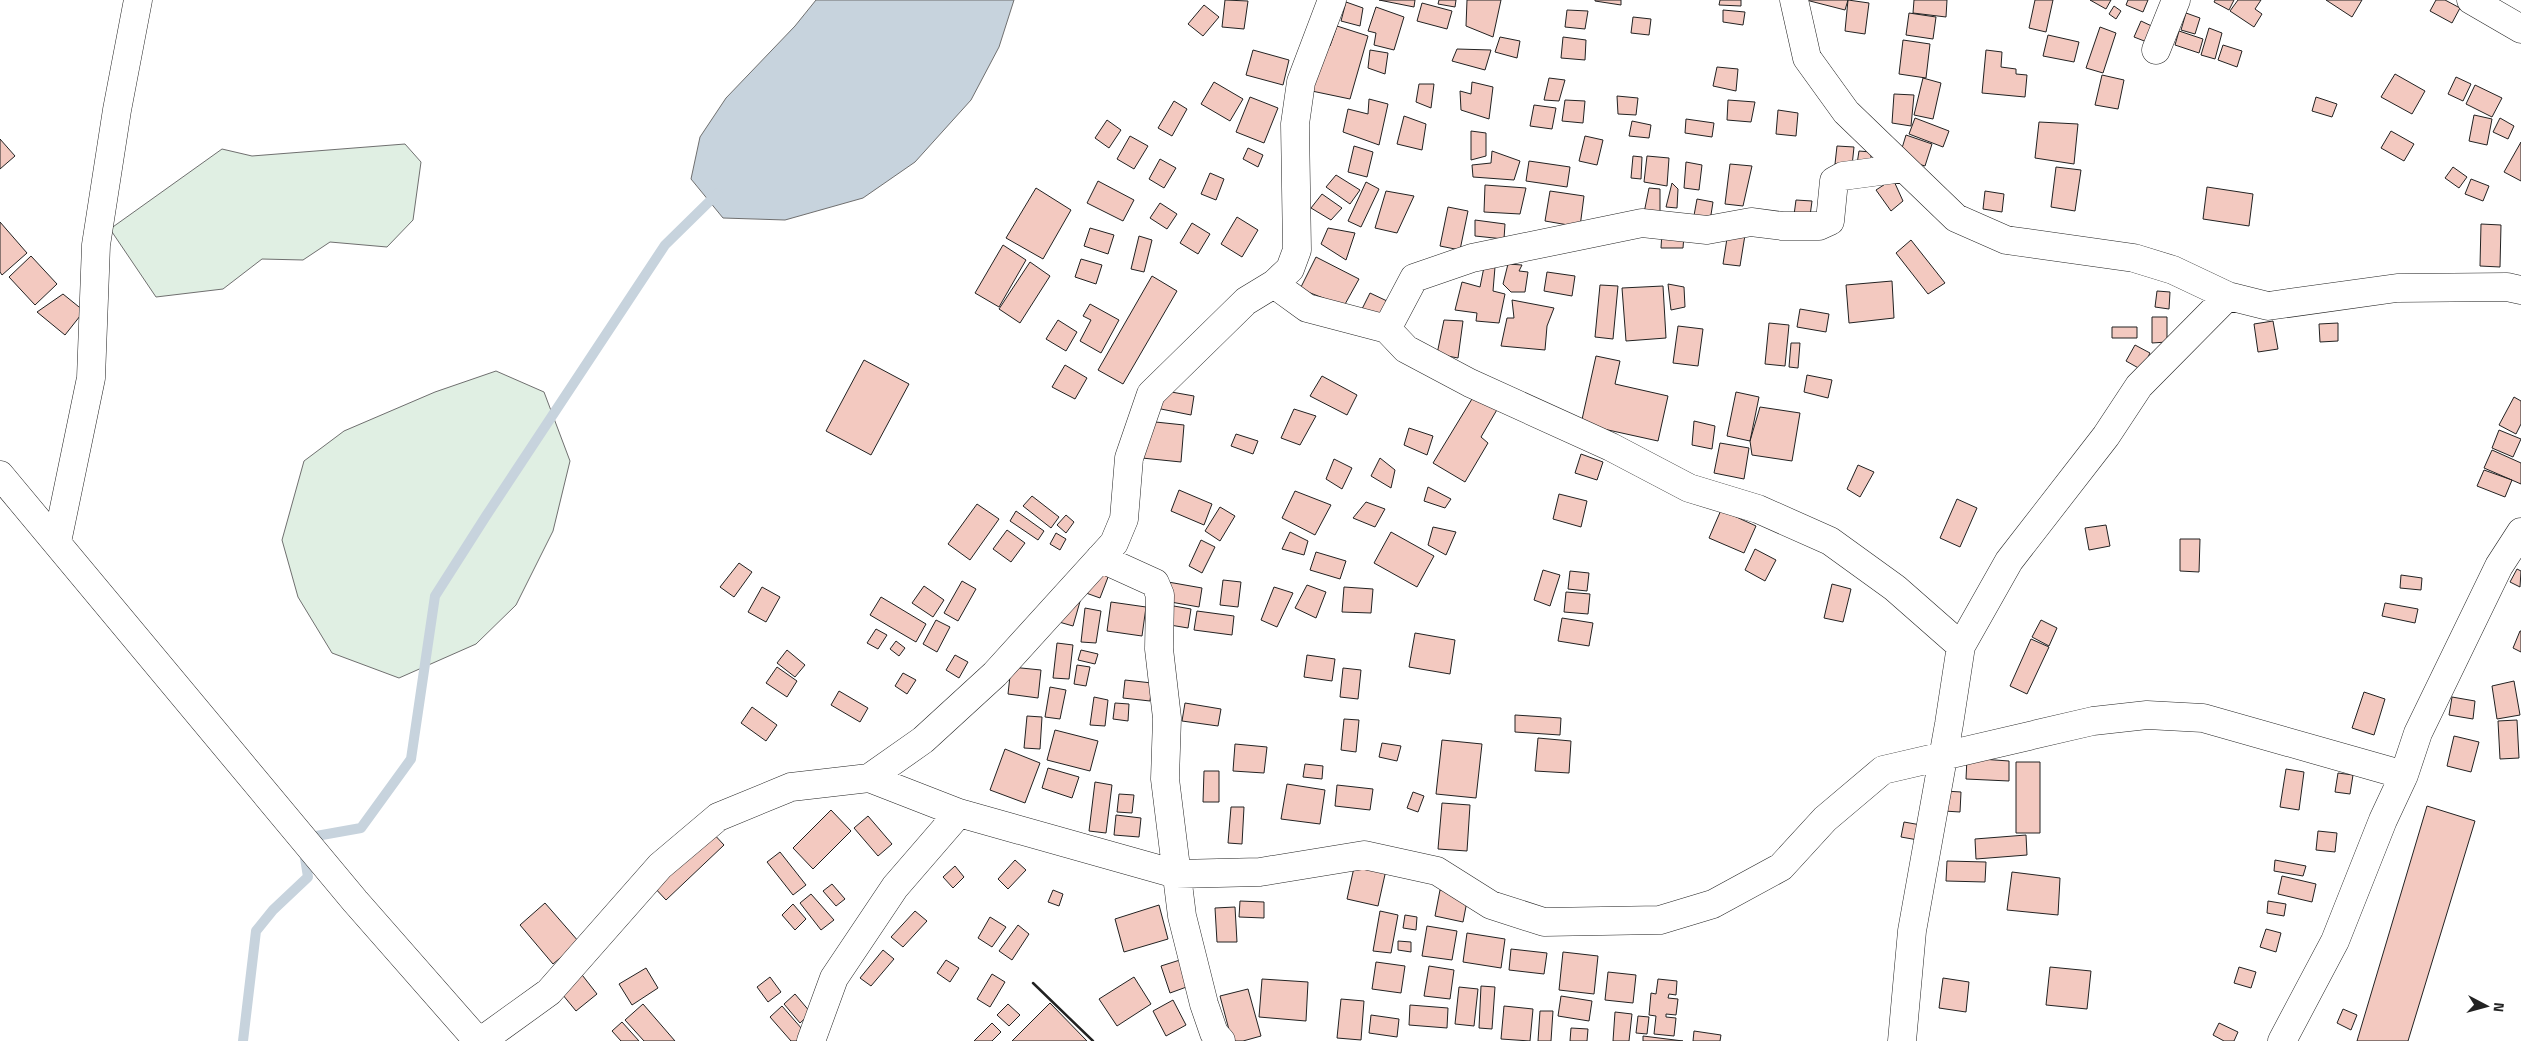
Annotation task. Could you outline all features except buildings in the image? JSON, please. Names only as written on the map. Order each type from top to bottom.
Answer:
[{"type":"street","points":[[57,542],[91,378],[96,245],[117,110],[138,0]]},
{"type":"street","points":[[869,778],[923,740],[995,674],[1114,543],[1124,519],[1129,458],[1151,394],[1246,301],[1274,284],[1290,269],[1298,250],[1294,124],[1301,82],[1332,0]]},
{"type":"street","points":[[1794,0],[1807,58],[1846,112],[1956,218],[2006,240],[2134,258],[2173,270],[2228,296],[2268,306],[2397,288],[2507,287],[2521,290]]},
{"type":"street","points":[[2156,50],[2176,0]]},
{"type":"street","points":[[2470,0],[2521,30]]},
{"type":"street","points":[[1387,329],[1414,278],[1472,258],[1642,223],[1707,230],[1752,222],[1782,226],[1819,226],[1830,221],[1834,181],[1843,176],[1903,168]]},
{"type":"street","points":[[1274,284],[1307,308],[1387,329],[1406,349],[1470,383],[1611,447],[1689,488],[1758,509],[1830,541],[1894,588],[1961,646]]},
{"type":"street","points":[[1902,1041],[1912,931],[1961,646],[2009,561],[2106,436],[2139,386],[2228,296]]},
{"type":"street","points":[[0,475],[355,901],[479,1041],[549,992],[660,866],[718,817],[791,787],[869,778],[959,813],[1176,874],[1260,872],[1364,855],[1437,871],[1491,904],[1544,922],[1660,920],[1713,904],[1781,867],[1825,819],[1883,770],[1943,754],[2093,721],[2157,716],[2203,718],[2404,774]]},
{"type":"street","points":[[2282,1041],[2335,941],[2383,820],[2404,774],[2418,733],[2499,566],[2521,532]]},
{"type":"street","points":[[1100,558],[1155,583],[1160,595],[1159,649],[1167,718],[1165,779],[1176,874],[1182,916],[1193,961],[1214,1033],[1221,1041]]},
{"type":"street","points":[[811,1041],[834,978],[895,887],[959,813]]},
{"type":"green space","points":[[405,144],[421,162],[413,220],[387,247],[330,242],[303,260],[262,259],[223,289],[156,297],[110,229],[222,149],[252,156]]},
{"type":"green space","points":[[496,371],[544,392],[570,461],[553,531],[516,605],[476,644],[399,678],[332,653],[298,597],[282,540],[304,461],[344,431],[435,392]]},
{"type":"shaded area","points":[[816,0],[1014,0],[999,47],[971,100],[915,162],[863,198],[785,220],[723,218],[691,179],[700,137],[726,98],[795,26]]},
{"type":"waterway","points":[[305,838],[361,828],[411,759],[435,596],[665,245],[718,193]]},
{"type":"waterway","points":[[243,1041],[256,931],[273,910],[308,877],[304,852]]},
{"type":"wall","points":[[1033,983],[1093,1041]]}]
